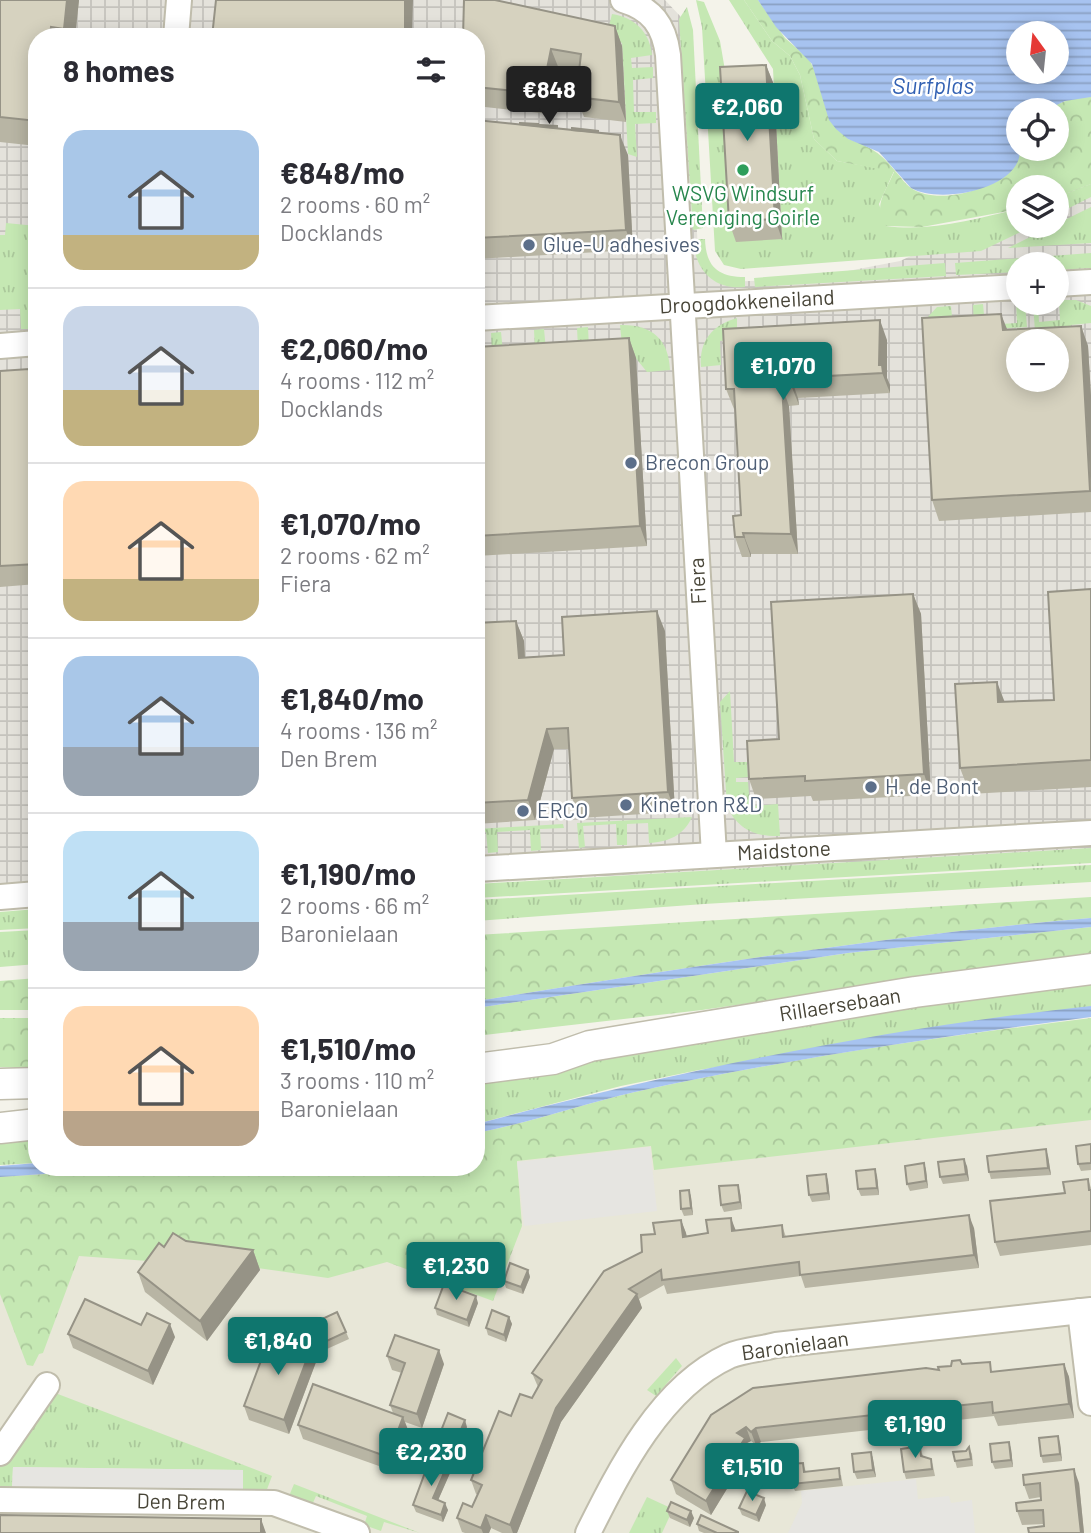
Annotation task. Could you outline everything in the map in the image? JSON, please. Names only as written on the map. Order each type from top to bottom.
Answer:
[{"type":"street","points":[[177,28],[180,0]]},
{"type":"street","name":"Fiera","points":[[624,0],[640,5],[655,17],[665,35],[714,855]]},
{"type":"street","points":[[1069,283],[1091,282]]},
{"type":"street","name":"Droogdokkeneiland","points":[[485,317],[1006,287]]},
{"type":"street","points":[[0,346],[28,344]]},
{"type":"street","name":"Maidstone","points":[[485,868],[1091,833]]},
{"type":"street","points":[[0,897],[28,895]]},
{"type":"street","name":"Rillaersebaan","points":[[485,1068],[553,1059],[590,1046],[915,992],[1091,969]]},
{"type":"street","name":"Rillaersebaan","points":[[485,1052],[552,1045],[590,1046]]},
{"type":"street","points":[[0,1084],[28,1083]]},
{"type":"street","points":[[0,1128],[28,1125]]},
{"type":"street","points":[[1085,1310],[1091,1403]]},
{"type":"street","name":"Baronielaan","points":[[588,1533],[618,1479],[666,1406],[693,1377],[731,1355],[776,1345],[1085,1310]]},
{"type":"street","points":[[0,1453],[47,1385]]},
{"type":"street","name":"Den Brem","points":[[0,1500],[274,1503],[357,1533]]},
{"type":"shaded area","points":[[0,0],[665,0],[681,17],[689,74],[698,252],[722,282],[806,279],[900,261],[1006,212],[1006,238],[1069,238],[1069,181],[1091,171],[1091,850],[485,883],[485,28],[28,28],[28,907],[0,909]]},
{"type":"shaded area","points":[[1091,1087],[1091,1533],[0,1533],[0,1172],[28,1170],[28,1176],[485,1176],[485,1144]]},
{"type":"shaded area","points":[[650,1147],[657,1211],[524,1226],[517,1162]]},
{"type":"shaded area","points":[[13,1467],[243,1470],[243,1492],[12,1488]]},
{"type":"shaded area","points":[[916,1479],[918,1499],[949,1496],[951,1503],[972,1500],[975,1533],[788,1533],[802,1503],[801,1491]]},
{"type":"green space","points":[[696,0],[704,2],[720,41],[728,88],[782,239],[773,69],[729,0],[744,0],[772,41],[790,56],[800,75],[814,139],[837,161],[894,171],[879,204],[886,226],[936,226],[1006,212],[1008,238],[981,251],[741,269],[724,265],[715,251],[702,27]]},
{"type":"green space","points":[[744,0],[758,0],[785,38],[809,59],[848,139],[880,155],[907,185],[924,194],[940,196],[975,190],[1005,173],[1015,161],[1069,161],[1069,100],[1091,97],[1091,184],[1069,192],[1069,175],[1006,175],[1006,211],[922,227],[886,226],[880,206],[894,172],[837,161],[814,139],[800,75],[790,56],[772,41]]},
{"type":"green space","points":[[687,7],[693,30],[703,228],[693,230],[679,19]]},
{"type":"green space","points":[[612,14],[627,18],[640,27],[651,47],[652,55],[631,58],[632,68],[653,67],[653,78],[633,80],[634,112],[656,112],[656,123],[635,124],[637,157],[628,154],[622,43],[584,35],[607,34]]},
{"type":"green space","points":[[1091,184],[1091,197],[1069,208],[1069,192]]},
{"type":"green space","points":[[1091,207],[1091,243],[1008,248],[1028,238],[1069,238],[1069,218]]},
{"type":"green space","points":[[6,223],[28,225],[28,329],[21,329],[20,309],[0,310],[0,235],[5,235]]},
{"type":"green space","points":[[693,239],[705,239],[708,256],[715,268],[727,275],[745,277],[745,287],[724,285],[708,276],[697,260]]},
{"type":"green space","points":[[1091,253],[1091,268],[1069,269],[1069,255]]},
{"type":"green space","points":[[1006,259],[1006,273],[956,275],[955,263]]},
{"type":"green space","points":[[945,263],[946,276],[755,287],[754,278]]},
{"type":"green space","points":[[1069,300],[1091,306],[1091,323],[1071,325],[1071,330],[1035,329],[1034,315],[1039,315],[1039,322],[1060,320],[1060,315],[1069,315]]},
{"type":"green space","points":[[983,304],[985,325],[1017,323],[1017,315],[1026,315],[1027,327],[926,333],[926,319],[937,307],[951,306],[953,327],[974,325],[973,305]]},
{"type":"green space","points":[[737,318],[737,339],[720,341],[721,365],[701,367],[702,349],[709,335],[721,325]]},
{"type":"green space","points":[[620,325],[641,327],[656,335],[666,350],[670,370],[647,372],[630,351],[492,353],[491,333],[501,332],[503,352],[535,350],[534,330],[544,329],[546,350],[578,348],[577,328],[588,327],[589,348],[622,345]]},
{"type":"green space","points":[[730,691],[734,762],[747,762],[748,777],[736,778],[736,782],[748,782],[750,806],[778,804],[780,836],[763,835],[748,830],[736,821],[727,806],[720,702]]},
{"type":"green space","points":[[692,817],[680,833],[669,839],[649,843],[648,823],[627,824],[627,845],[617,845],[616,824],[583,826],[585,847],[579,848],[577,823]]},
{"type":"green space","points":[[563,824],[564,828],[540,829],[541,850],[531,851],[530,830],[497,832],[498,852],[488,853],[485,828]]},
{"type":"green space","points":[[1091,848],[1091,863],[485,897],[485,883]]},
{"type":"green space","points":[[1091,865],[1091,882],[704,904],[485,920],[485,899]]},
{"type":"green space","points":[[1091,897],[1091,918],[859,943],[485,1000],[485,934]]},
{"type":"green space","points":[[28,910],[28,928],[0,930],[0,912]]},
{"type":"green space","points":[[1091,927],[1091,953],[702,1010],[485,1035],[485,1007],[848,953]]},
{"type":"green space","points":[[28,930],[28,965],[0,967],[0,932]]},
{"type":"green space","points":[[28,979],[28,1010],[0,1010],[0,981]]},
{"type":"green space","points":[[1091,985],[1091,1007],[699,1070],[621,1086],[485,1122],[485,1077],[900,1009]]},
{"type":"green space","points":[[0,1018],[28,1018],[28,1069],[0,1067]]},
{"type":"green space","points":[[1091,1018],[1091,1120],[654,1170],[651,1146],[517,1161],[522,1226],[493,1301],[387,1262],[328,1278],[194,1259],[162,1262],[79,1256],[43,1353],[39,1354],[33,1366],[27,1365],[0,1294],[0,1177],[485,1176],[485,1131],[691,1080],[919,1041]]},
{"type":"green space","points":[[28,1132],[28,1163],[0,1165],[0,1134]]},
{"type":"green space","points":[[676,1358],[682,1366],[656,1396],[647,1390]]},
{"type":"green space","points":[[50,1391],[272,1476],[266,1492],[243,1492],[243,1470],[13,1467],[12,1488],[0,1488],[0,1465]]},
{"type":"green space","points":[[294,1484],[420,1533],[384,1522],[381,1531],[364,1525],[367,1516],[316,1496],[312,1505],[289,1496]]},
{"type":"green space","points":[[647,1497],[673,1509],[662,1533],[629,1533]]},
{"type":"water","name":"Surfplas","points":[[758,0],[1091,0],[1091,97],[1069,100],[1069,98],[1006,98],[1006,161],[1018,161],[1011,172],[999,180],[969,192],[937,194],[911,188],[879,152],[848,139],[829,120],[812,64],[776,27]]},
{"type":"water","points":[[1091,918],[1091,927],[848,953],[485,1007],[485,1000],[783,954]]},
{"type":"water","points":[[1091,1006],[1091,1017],[748,1069],[635,1092],[485,1131],[485,1122],[705,1069],[859,1039]]},
{"type":"water","points":[[28,1164],[28,1175],[0,1177],[0,1166]]},
{"type":"building","points":[[0,0],[67,0],[64,28],[28,28],[28,120],[0,117]]},
{"type":"building","points":[[216,0],[405,0],[405,28],[213,28]]},
{"type":"building","points":[[464,0],[495,0],[615,26],[619,102],[576,97],[581,54],[551,49],[542,94],[485,88],[485,28],[463,28]]},
{"type":"building","points":[[766,65],[775,219],[729,222],[720,67]]},
{"type":"building","points":[[485,121],[620,135],[626,230],[485,238]]},
{"type":"building","points":[[572,130],[598,131],[598,132]]},
{"type":"building","points":[[1001,314],[1003,330],[1006,330],[1006,392],[1069,392],[1069,329],[1022,329],[1081,326],[1090,491],[932,500],[922,318]]},
{"type":"building","points":[[880,320],[879,365],[882,365],[883,373],[791,378],[791,385],[782,386],[791,534],[743,533],[744,537],[735,537],[733,516],[741,515],[734,389],[726,389],[723,329]]},
{"type":"building","points":[[629,338],[640,526],[485,535],[485,346]]},
{"type":"building","points":[[28,369],[28,564],[0,566],[0,371]]},
{"type":"building","points":[[1091,589],[1091,760],[960,768],[955,684],[997,682],[998,702],[1054,700],[1048,592]]},
{"type":"building","points":[[913,594],[924,774],[805,781],[805,776],[749,779],[747,741],[779,739],[771,602]]},
{"type":"building","points":[[657,611],[668,792],[572,798],[568,728],[547,729],[528,800],[485,802],[485,623],[516,621],[519,658],[564,655],[562,617]]},
{"type":"building","points":[[1091,1144],[1091,1163],[1078,1164],[1076,1146]]},
{"type":"building","points":[[1046,1149],[1048,1168],[989,1172],[987,1156]]},
{"type":"building","points":[[964,1159],[966,1174],[940,1177],[938,1162]]},
{"type":"building","points":[[924,1163],[926,1181],[907,1184],[905,1166]]},
{"type":"building","points":[[875,1169],[877,1188],[858,1189],[856,1171]]},
{"type":"building","points":[[826,1174],[828,1193],[809,1195],[807,1176]]},
{"type":"building","points":[[1088,1179],[1091,1190],[1091,1231],[995,1242],[990,1201],[1065,1193],[1063,1182]]},
{"type":"building","points":[[738,1185],[740,1202],[721,1205],[719,1186]]},
{"type":"building","points":[[689,1190],[691,1208],[681,1209],[680,1191]]},
{"type":"building","points":[[969,1215],[974,1255],[800,1275],[799,1262],[662,1280],[661,1270],[629,1289],[637,1294],[556,1408],[510,1525],[486,1515],[481,1528],[457,1518],[463,1503],[472,1507],[482,1485],[471,1480],[499,1411],[511,1416],[520,1394],[532,1398],[542,1380],[532,1373],[604,1271],[642,1252],[641,1235],[655,1234],[653,1223],[681,1220],[683,1237],[708,1233],[706,1220],[731,1218],[732,1231],[782,1225],[783,1237]]},
{"type":"building","points":[[173,1233],[186,1241],[253,1250],[200,1321],[138,1272],[159,1243],[164,1247]]},
{"type":"building","points":[[510,1263],[528,1270],[521,1287],[504,1281]]},
{"type":"building","points":[[444,1284],[476,1296],[467,1320],[435,1308]]},
{"type":"building","points":[[85,1299],[141,1325],[147,1313],[170,1324],[148,1371],[68,1334]]},
{"type":"building","points":[[492,1310],[509,1317],[504,1335],[486,1328]]},
{"type":"building","points":[[337,1312],[346,1332],[316,1346],[307,1326]]},
{"type":"building","points":[[271,1334],[311,1348],[284,1420],[244,1406]]},
{"type":"building","points":[[395,1335],[439,1350],[417,1414],[390,1405],[405,1363],[387,1356]]},
{"type":"building","points":[[960,1360],[962,1364],[990,1362],[991,1372],[1064,1364],[1069,1404],[993,1413],[992,1402],[935,1408],[936,1420],[923,1418],[918,1410],[756,1428],[751,1432],[746,1427],[737,1433],[745,1438],[706,1501],[671,1480],[711,1415],[753,1388],[926,1368],[939,1370],[938,1367],[951,1366],[952,1361]]},
{"type":"building","points":[[313,1384],[403,1417],[388,1457],[298,1425]]},
{"type":"building","points":[[448,1413],[465,1420],[458,1437],[441,1431]]},
{"type":"building","points":[[1058,1436],[1060,1454],[1041,1456],[1039,1438]]},
{"type":"building","points":[[1009,1442],[1011,1460],[992,1462],[990,1444]]},
{"type":"building","points":[[920,1446],[921,1456],[931,1459],[932,1469],[904,1472],[901,1449]]},
{"type":"building","points":[[969,1447],[971,1459],[955,1461],[953,1452],[966,1451]]},
{"type":"building","points":[[871,1452],[873,1470],[854,1472],[852,1454]]},
{"type":"building","points":[[430,1459],[447,1466],[433,1498],[445,1503],[441,1515],[413,1505]]},
{"type":"building","points":[[803,1463],[804,1472],[839,1468],[840,1479],[792,1484],[790,1464]]},
{"type":"building","points":[[1074,1469],[1081,1533],[1029,1533],[1028,1528],[1044,1526],[1043,1510],[1017,1511],[1016,1503],[1041,1500],[1040,1483],[1024,1485],[1023,1475]]},
{"type":"building","points":[[747,1491],[764,1498],[756,1515],[739,1508]]},
{"type":"building","points":[[671,1502],[691,1511],[687,1520],[667,1511]]},
{"type":"building","points":[[0,1515],[261,1519],[261,1533],[0,1533]]},
{"type":"building","points":[[701,1515],[738,1533],[717,1533],[697,1524]]},
{"type":"place","name":"WSVG Windsurf Vereniging Goirle","points":[[743,170]]},
{"type":"place","name":"Glue-U adhesives","points":[[529,245]]},
{"type":"place","name":"Brecon Group","points":[[631,463]]},
{"type":"place","name":"H. de Bont","points":[[871,787]]},
{"type":"place","name":"Kinetron R&D","points":[[626,805]]},
{"type":"place","name":"ERCO","points":[[523,811]]}]
